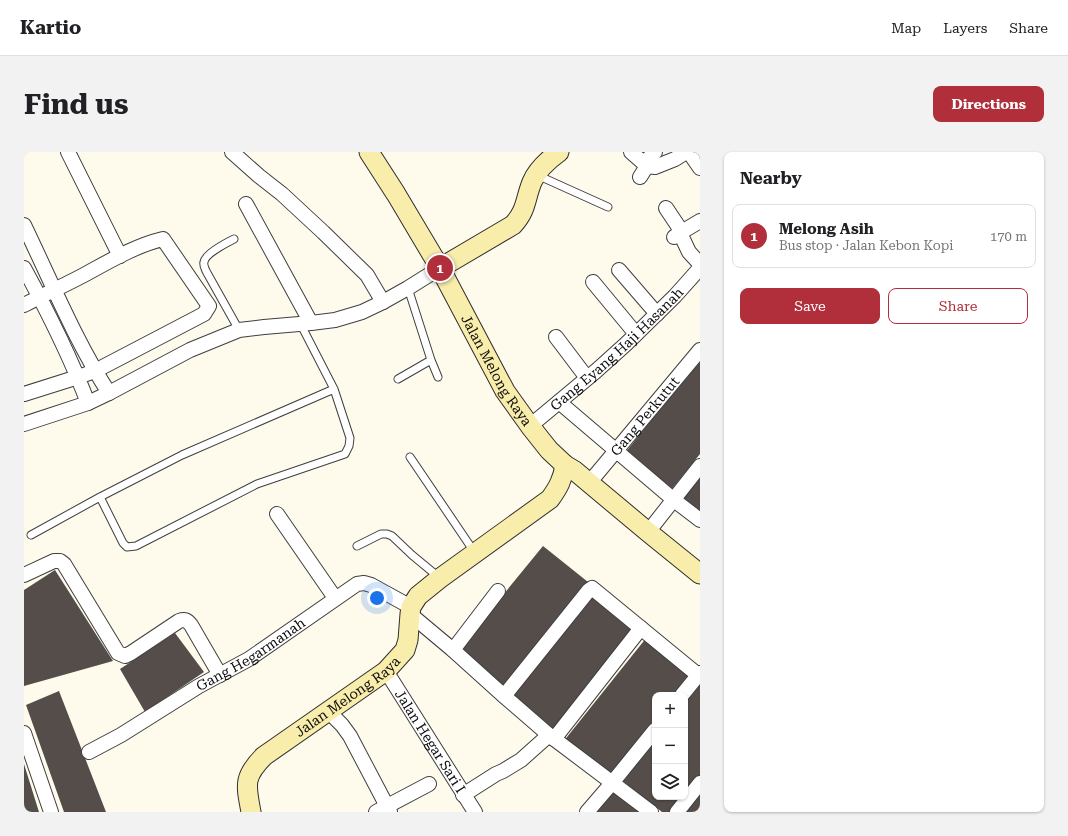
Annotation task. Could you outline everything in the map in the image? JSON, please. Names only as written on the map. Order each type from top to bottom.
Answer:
[{"type":"main road","name":"Jalan Melong Raya","points":[[368,152],[396,194],[440,268],[505,391],[530,426],[549,450],[565,465],[575,471],[699,572]]},
{"type":"main road","points":[[440,268],[513,225],[524,210],[536,175],[550,159],[559,152]]},
{"type":"main road","points":[[410,611],[418,596],[439,579],[476,554],[550,499],[559,487],[564,474],[565,465]]},
{"type":"main road","name":"Jalan Melong Raya","points":[[251,812],[247,784],[252,770],[257,763],[264,756],[386,670],[405,650],[408,640],[410,611]]},
{"type":"street","points":[[68,152],[120,256]]},
{"type":"street","points":[[232,152],[302,213],[367,275],[383,302]]},
{"type":"street","points":[[631,152],[644,169]]},
{"type":"street","points":[[644,169],[655,152]]},
{"type":"street","points":[[644,169],[655,167],[675,159],[686,152]]},
{"type":"street","points":[[689,152],[700,168]]},
{"type":"street","points":[[246,204],[305,323]]},
{"type":"street","points":[[666,208],[678,226],[677,235],[700,264]]},
{"type":"street","points":[[677,235],[700,221]]},
{"type":"street","points":[[24,225],[57,296],[95,371],[109,393]]},
{"type":"street","points":[[24,305],[43,303],[57,296],[120,256],[163,239],[209,306],[204,314],[95,371],[78,378],[24,394]]},
{"type":"street","points":[[24,268],[43,303],[88,402]]},
{"type":"street","points":[[24,424],[88,402],[109,393],[190,350],[239,330],[264,326],[334,320],[362,312],[408,288],[440,268]]},
{"type":"street","name":"Gang Eyang Haji Hasanah","points":[[530,426],[622,348],[676,296],[700,268]]},
{"type":"street","points":[[619,270],[657,314]]},
{"type":"street","points":[[593,282],[636,334]]},
{"type":"street","points":[[556,337],[587,378]]},
{"type":"street","name":"Gang Perkutut","points":[[589,483],[700,350]]},
{"type":"street","points":[[558,402],[674,500],[700,520]]},
{"type":"street","points":[[648,532],[700,466]]},
{"type":"street","points":[[277,514],[336,598]]},
{"type":"street","points":[[24,575],[54,561],[60,561],[64,564],[118,653],[121,655],[125,656],[131,653],[179,621],[183,619],[187,620],[191,624],[220,675]]},
{"type":"street","name":"Gang Hegarmanah","points":[[89,752],[249,659],[357,584],[364,583],[371,585],[410,611]]},
{"type":"street","points":[[504,696],[590,589],[594,589],[699,674],[684,692]]},
{"type":"street","points":[[453,650],[498,591]]},
{"type":"street","points":[[410,611],[552,737],[651,812]]},
{"type":"street","points":[[463,795],[521,760],[552,737],[641,628]]},
{"type":"street","name":"Jalan Hegar Sari I","points":[[386,670],[475,812]]},
{"type":"street","points":[[328,711],[342,725],[350,736],[384,810],[429,784]]},
{"type":"street","points":[[24,733],[51,812]]},
{"type":"street","points":[[587,812],[652,734]]},
{"type":"street","points":[[677,812],[700,783]]},
{"type":"lane","points":[[536,175],[608,207]]},
{"type":"lane","points":[[234,239],[207,256],[204,266],[239,330]]},
{"type":"lane","points":[[408,288],[431,360],[438,377]]},
{"type":"lane","points":[[100,497],[123,543],[127,546],[136,546],[257,484],[345,454],[349,446],[350,438],[334,389],[305,323]]},
{"type":"lane","points":[[398,379],[431,360]]},
{"type":"lane","points":[[31,535],[100,497],[182,455],[334,389]]},
{"type":"lane","points":[[410,458],[476,554]]},
{"type":"lane","points":[[358,546],[381,534],[392,536],[439,579]]},
{"type":"building","points":[[700,359],[700,454],[671,490],[625,453]]},
{"type":"building","points":[[700,473],[700,516],[679,499]]},
{"type":"building","points":[[543,546],[588,582],[504,687],[458,650]]},
{"type":"building","points":[[55,570],[113,661],[24,686],[24,590]]},
{"type":"building","points":[[592,590],[638,627],[554,732],[508,695]]},
{"type":"building","points":[[175,633],[204,672],[145,712],[120,669]]},
{"type":"building","points":[[647,637],[693,674],[679,692],[652,692],[652,726],[609,779],[563,742]]},
{"type":"building","points":[[700,685],[700,779],[688,794],[688,728],[688,699]]},
{"type":"building","points":[[59,691],[106,812],[64,812],[26,705]]},
{"type":"building","points":[[652,745],[652,800],[683,800],[673,812],[662,812],[623,781]]},
{"type":"building","points":[[24,764],[39,812],[24,812]]},
{"type":"building","points":[[615,789],[645,812],[597,812]]},
{"type":"building","points":[[700,789],[700,812],[682,812]]},
{"type":"place","name":"Melong Asih","points":[[440,268]]}]
